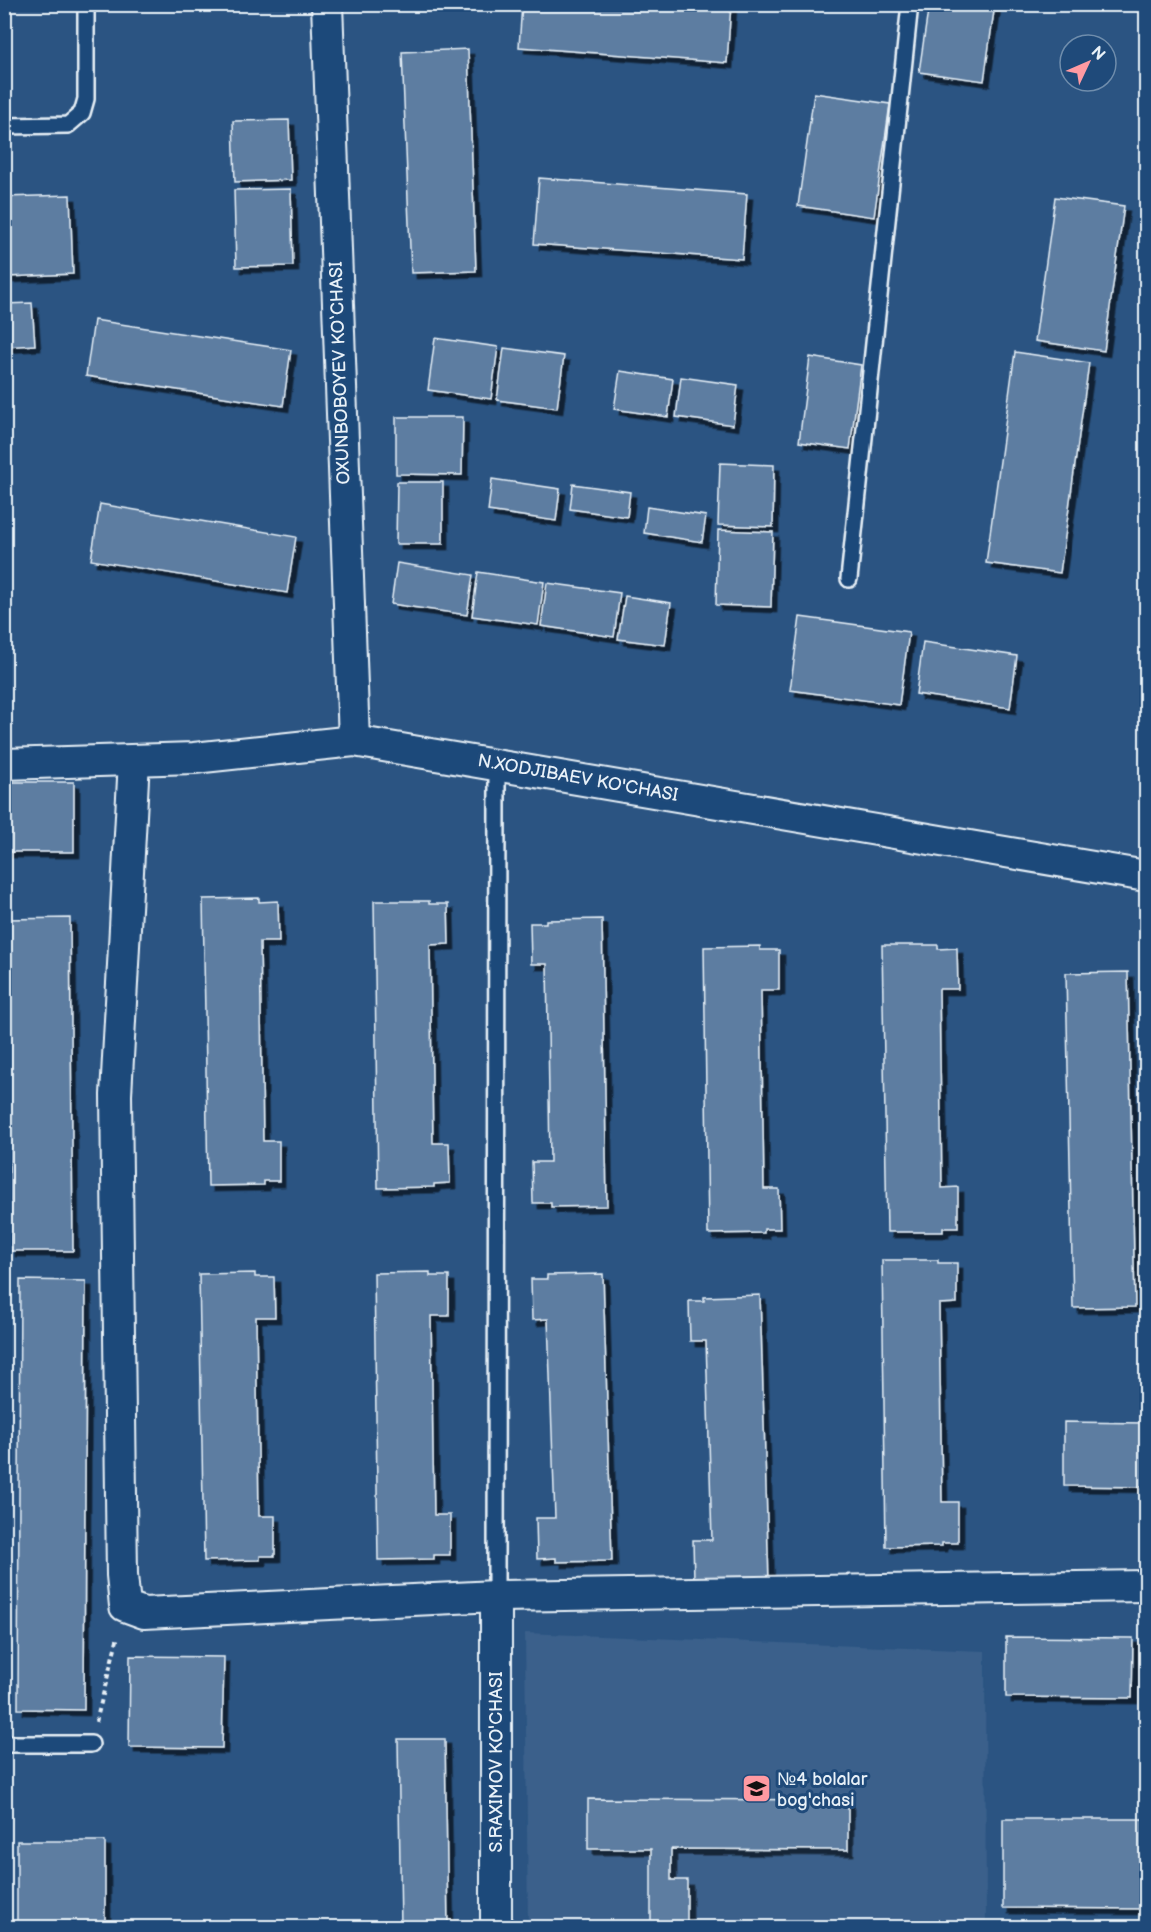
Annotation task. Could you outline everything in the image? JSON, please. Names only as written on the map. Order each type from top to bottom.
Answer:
[{"type":"street","name":"OXUNBOBOYEV KO‘CHASI","points":[[327,4],[354,741]]},
{"type":"street","name":"N.XODJIBAEV KO'CHASI","points":[[4,764],[194,758],[354,741],[1146,876]]},
{"type":"street","points":[[134,760],[116,1095],[122,1575],[125,1606],[144,1613],[496,1596],[1146,1586]]},
{"type":"street","name":"S.RAXIMOV KO'CHASI","points":[[496,1596],[496,1928]]},
{"type":"lane","points":[[4,126],[68,125],[82,113],[86,99],[86,4]]},
{"type":"lane","points":[[849,579],[910,4]]},
{"type":"lane","points":[[496,1596],[497,764]]},
{"type":"lane","points":[[4,1744],[91,1744]]},
{"type":"path","points":[[91,1744],[125,1606]]},
{"type":"shaded area","name":"№4 bolalar bog'chasi","points":[[525,1633],[985,1651],[986,1927],[528,1927]]},
{"type":"building","points":[[522,4],[731,4],[727,63],[519,47]]},
{"type":"building","points":[[929,4],[995,4],[984,81],[919,72]]},
{"type":"building","points":[[468,49],[476,271],[411,273],[402,52]]},
{"type":"building","points":[[814,93],[890,104],[874,217],[798,206]]},
{"type":"building","points":[[289,120],[291,180],[235,182],[233,121]]},
{"type":"building","points":[[539,178],[747,194],[742,259],[534,244]]},
{"type":"building","points":[[291,189],[293,266],[236,267],[234,190]]},
{"type":"building","points":[[70,195],[73,274],[7,277],[4,197]]},
{"type":"building","points":[[1055,197],[1124,206],[1104,351],[1035,341]]},
{"type":"building","points":[[32,303],[35,345],[4,347],[4,304]]},
{"type":"building","points":[[94,320],[291,350],[283,406],[86,376]]},
{"type":"building","points":[[435,338],[498,347],[491,399],[428,390]]},
{"type":"building","points":[[504,348],[564,356],[557,408],[497,400]]},
{"type":"building","points":[[1015,352],[1089,363],[1060,573],[986,563]]},
{"type":"building","points":[[810,357],[861,365],[850,449],[799,442]]},
{"type":"building","points":[[620,371],[673,379],[668,417],[614,409]]},
{"type":"building","points":[[681,377],[738,385],[733,425],[676,417]]},
{"type":"building","points":[[396,417],[463,417],[462,475],[396,474]]},
{"type":"building","points":[[720,463],[774,465],[773,527],[718,525]]},
{"type":"building","points":[[492,479],[560,489],[556,521],[488,511]]},
{"type":"building","points":[[397,482],[443,482],[443,544],[396,544]]},
{"type":"building","points":[[573,484],[630,492],[627,517],[570,509]]},
{"type":"building","points":[[100,504],[296,537],[287,593],[91,560]]},
{"type":"building","points":[[647,507],[706,516],[702,542],[644,533]]},
{"type":"building","points":[[718,530],[773,532],[771,607],[716,605]]},
{"type":"building","points":[[397,563],[473,575],[467,615],[391,604]]},
{"type":"building","points":[[478,572],[544,582],[538,625],[472,616]]},
{"type":"building","points":[[547,583],[620,593],[614,637],[541,626]]},
{"type":"building","points":[[625,596],[671,603],[665,645],[618,639]]},
{"type":"building","points":[[800,617],[909,632],[899,705],[790,690]]},
{"type":"building","points":[[923,642],[1017,656],[1010,708],[916,694]]},
{"type":"building","points":[[4,782],[74,782],[74,852],[4,852]]},
{"type":"building","points":[[259,898],[259,902],[278,901],[279,942],[260,942],[263,1141],[279,1141],[279,1181],[264,1181],[264,1185],[208,1186],[203,899]]},
{"type":"building","points":[[374,901],[429,901],[429,904],[448,904],[449,944],[430,945],[433,1143],[449,1143],[450,1183],[434,1184],[434,1187],[378,1188]]},
{"type":"building","points":[[70,918],[73,1251],[10,1251],[5,919]]},
{"type":"building","points":[[602,919],[607,1206],[551,1207],[551,1203],[533,1203],[532,1162],[550,1162],[547,964],[531,964],[530,923],[546,923],[546,920]]},
{"type":"building","points":[[882,945],[938,945],[938,949],[957,948],[958,989],[939,989],[942,1188],[958,1187],[958,1228],[943,1228],[943,1232],[887,1232]]},
{"type":"building","points":[[760,946],[760,950],[779,950],[779,990],[761,990],[764,1189],[779,1189],[780,1229],[764,1229],[764,1233],[708,1234],[704,947]]},
{"type":"building","points":[[1128,972],[1135,1307],[1073,1308],[1066,973]]},
{"type":"building","points":[[882,1260],[938,1260],[938,1263],[957,1263],[957,1303],[939,1304],[942,1502],[958,1502],[958,1543],[942,1543],[942,1546],[886,1547]]},
{"type":"building","points":[[430,1272],[430,1276],[449,1276],[449,1316],[431,1316],[434,1515],[450,1515],[450,1555],[434,1555],[434,1559],[378,1560],[374,1273]]},
{"type":"building","points":[[255,1273],[255,1277],[274,1277],[275,1317],[256,1317],[259,1516],[275,1516],[275,1556],[260,1556],[260,1560],[204,1561],[199,1274]]},
{"type":"building","points":[[603,1274],[612,1561],[556,1562],[556,1558],[537,1559],[536,1518],[555,1518],[548,1319],[532,1320],[531,1279],[547,1279],[547,1275]]},
{"type":"building","points":[[20,1280],[86,1281],[84,1710],[18,1709]]},
{"type":"building","points":[[760,1295],[769,1582],[694,1580],[693,1540],[712,1540],[706,1341],[690,1341],[689,1301],[704,1301],[704,1297]]},
{"type":"building","points":[[1064,1422],[1146,1423],[1146,1487],[1064,1486]]},
{"type":"building","points":[[1006,1637],[1133,1638],[1132,1698],[1006,1697]]},
{"type":"building","points":[[130,1656],[224,1657],[222,1748],[129,1747]]},
{"type":"building","points":[[398,1739],[445,1739],[448,1928],[401,1928]]},
{"type":"building","points":[[588,1799],[848,1800],[848,1850],[671,1849],[671,1880],[687,1880],[687,1928],[651,1928],[651,1849],[588,1849]]},
{"type":"building","points":[[1003,1819],[1145,1819],[1145,1909],[1003,1908]]},
{"type":"building","points":[[17,1841],[105,1841],[105,1928],[17,1928]]},
{"type":"place","name":"№4 bolalar bog'chasi","points":[[756,1789]]}]
